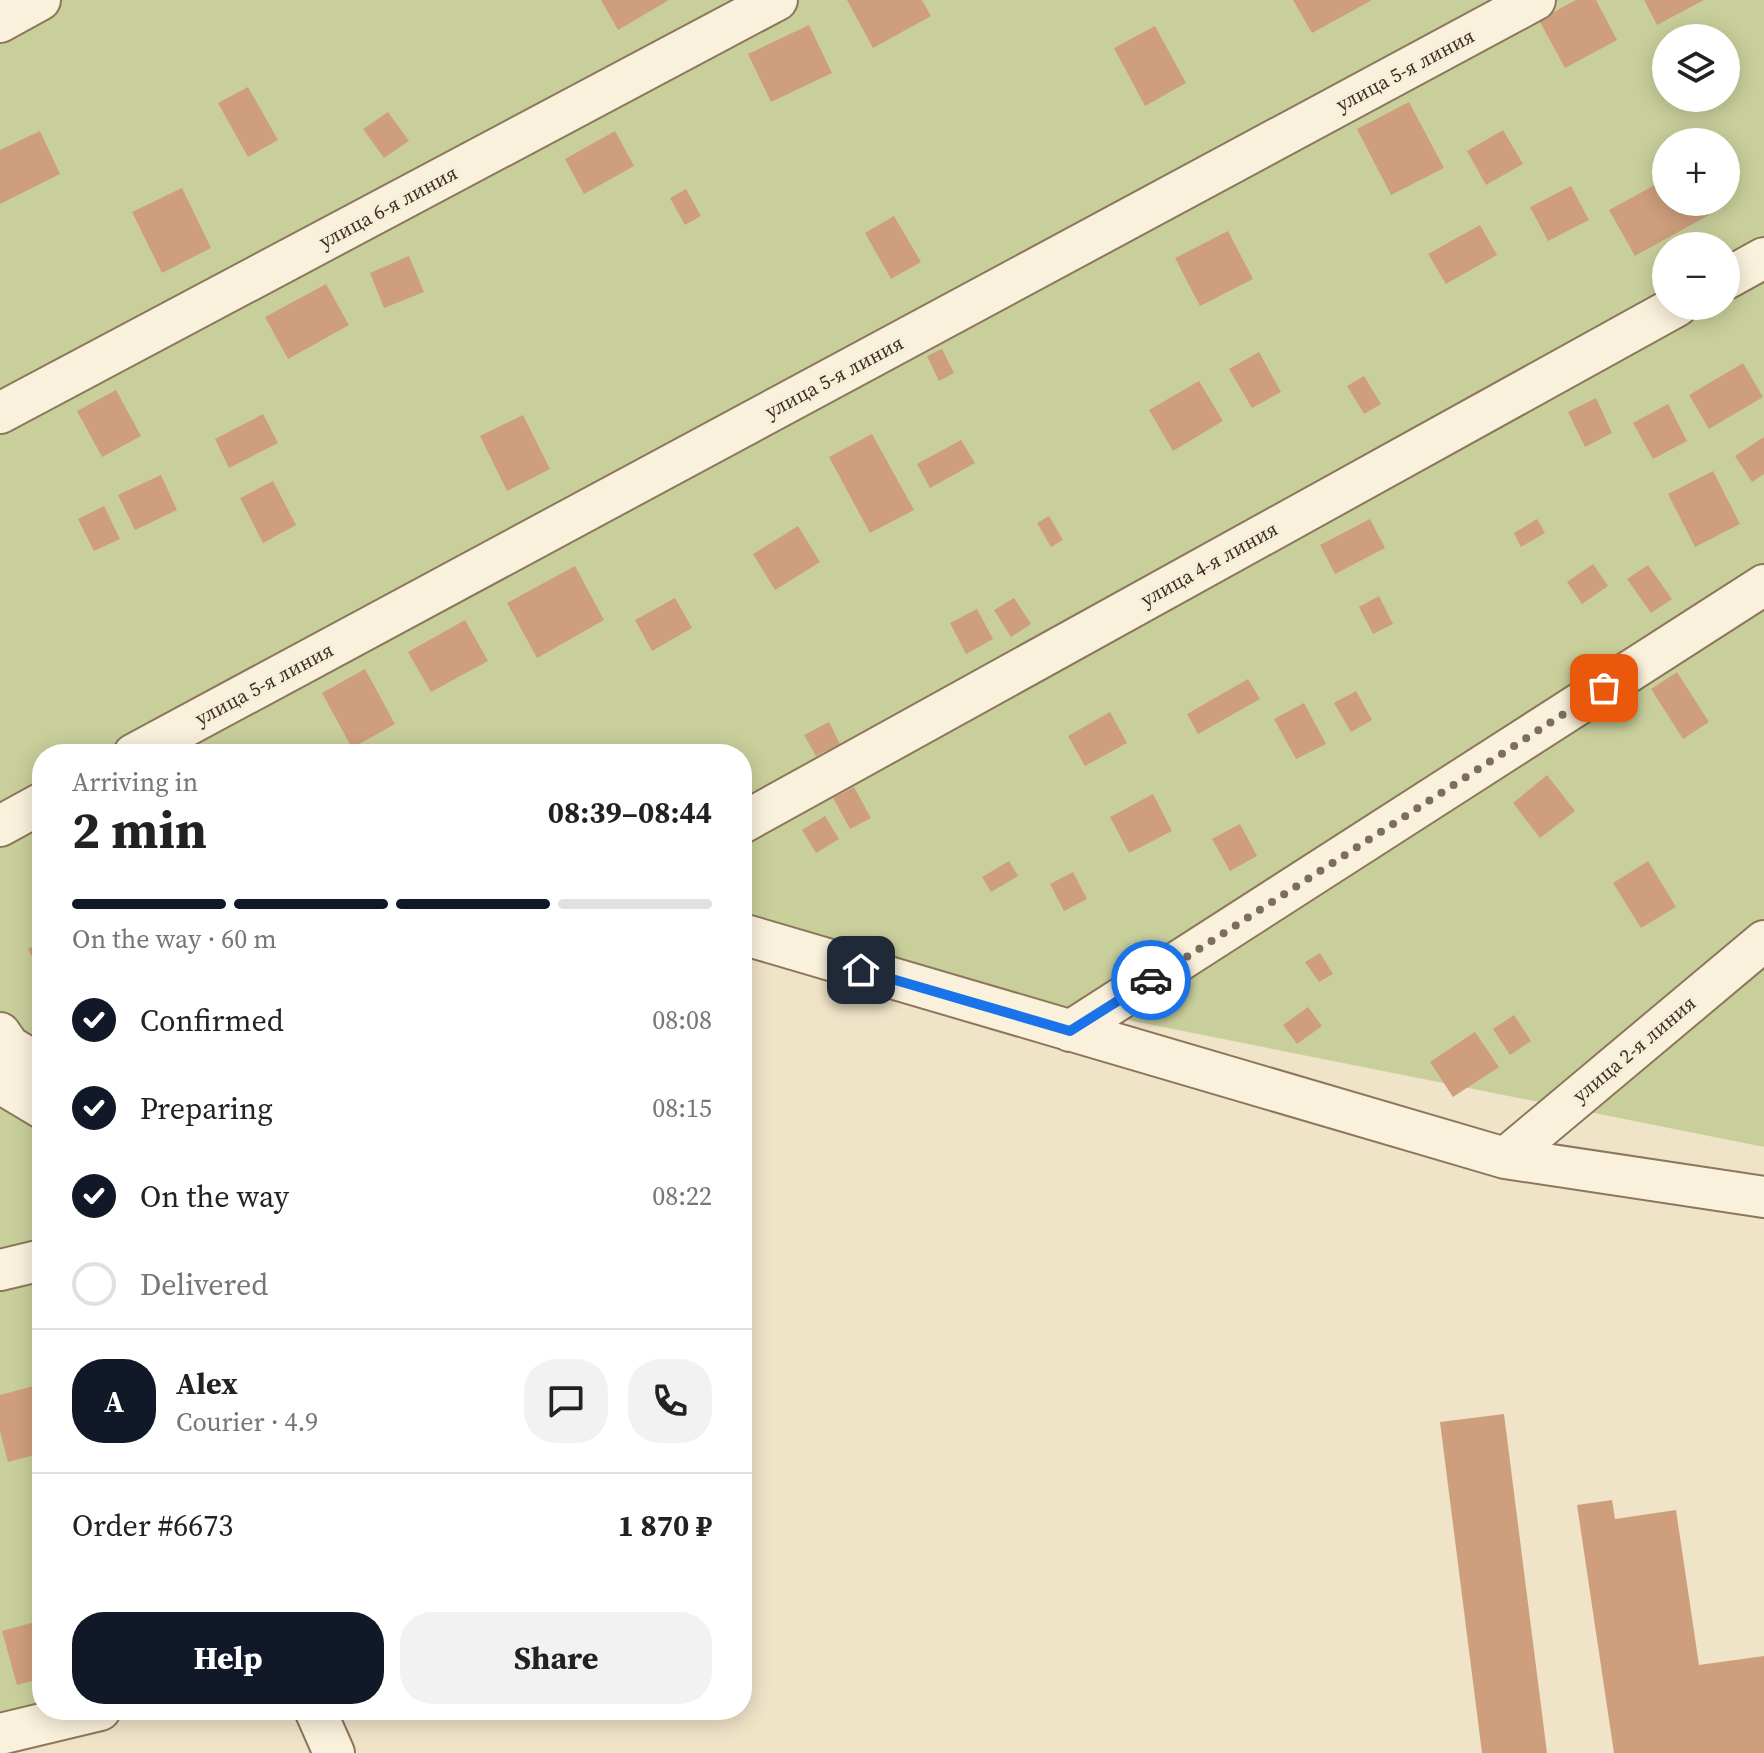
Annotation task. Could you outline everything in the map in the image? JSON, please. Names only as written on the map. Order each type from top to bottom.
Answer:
[{"type":"street","points":[[0,22],[40,0]]},
{"type":"street","name":"улица 6-я линия","points":[[0,413],[777,0]]},
{"type":"street","name":"улица 5-я линия","points":[[153,744],[1535,0]]},
{"type":"street","points":[[1740,271],[1764,258]]},
{"type":"street","name":"улица 4-я линия","points":[[752,817],[1652,320]]},
{"type":"street","points":[[1070,1031],[1764,585]]},
{"type":"street","points":[[0,826],[32,808]]},
{"type":"street","points":[[752,937],[1505,1158],[1764,1197]]},
{"type":"street","name":"улица 2-я линия","points":[[1505,1158],[1764,941]]},
{"type":"street","points":[[0,1033],[9,1046],[32,1060]]},
{"type":"street","points":[[0,1083],[32,1102]]},
{"type":"street","points":[[0,1270],[32,1262]]},
{"type":"street","points":[[0,1734],[58,1720]]},
{"type":"street","points":[[319,1720],[334,1753]]},
{"type":"green space","points":[[0,0],[1764,0],[1764,1147],[752,945],[752,744],[32,744],[32,1715],[0,1731]]},
{"type":"building","points":[[601,0],[669,0],[618,30]]},
{"type":"building","points":[[847,0],[922,0],[931,16],[873,48]]},
{"type":"building","points":[[1293,0],[1372,0],[1312,33]]},
{"type":"building","points":[[1576,0],[1596,0],[1617,40],[1565,68],[1539,20]]},
{"type":"building","points":[[1644,0],[1704,0],[1659,24]]},
{"type":"building","points":[[809,25],[832,73],[771,102],[748,54]]},
{"type":"building","points":[[1155,26],[1186,83],[1145,106],[1114,48]]},
{"type":"building","points":[[248,87],[278,140],[248,157],[218,103]]},
{"type":"building","points":[[1409,102],[1444,168],[1391,195],[1357,129]]},
{"type":"building","points":[[388,112],[409,141],[384,158],[363,129]]},
{"type":"building","points":[[1503,130],[1523,164],[1486,185],[1467,151]]},
{"type":"building","points":[[40,131],[60,174],[0,204],[0,150]]},
{"type":"building","points":[[615,131],[634,166],[584,194],[565,159]]},
{"type":"building","points":[[1571,186],[1589,220],[1548,241],[1530,207]]},
{"type":"building","points":[[1652,187],[1652,216],[1707,216],[1678,232],[1652,232],[1652,247],[1635,256],[1609,210]]},
{"type":"building","points":[[182,188],[211,248],[162,273],[132,212]]},
{"type":"building","points":[[686,189],[701,216],[685,225],[670,198]]},
{"type":"building","points":[[894,216],[921,262],[891,279],[865,233]]},
{"type":"building","points":[[1480,225],[1497,255],[1446,284],[1428,254]]},
{"type":"building","points":[[1228,231],[1253,279],[1200,306],[1175,258]]},
{"type":"building","points":[[409,256],[424,292],[384,308],[370,273]]},
{"type":"building","points":[[326,284],[349,325],[288,359],[265,317]]},
{"type":"building","points":[[942,349],[954,373],[939,381],[927,356]]},
{"type":"building","points":[[1259,352],[1281,392],[1252,408],[1229,369]]},
{"type":"building","points":[[1743,363],[1763,397],[1709,429],[1689,395]]},
{"type":"building","points":[[1364,376],[1381,404],[1364,414],[1347,386]]},
{"type":"building","points":[[1199,381],[1223,421],[1173,451],[1149,410]]},
{"type":"building","points":[[116,390],[141,436],[102,457],[77,411]]},
{"type":"building","points":[[1596,398],[1612,433],[1585,447],[1568,412]]},
{"type":"building","points":[[1668,404],[1687,441],[1653,459],[1633,423]]},
{"type":"building","points":[[263,414],[278,443],[229,468],[215,439]]},
{"type":"building","points":[[523,415],[550,469],[507,491],[480,436]]},
{"type":"building","points":[[872,434],[914,510],[870,533],[829,457]]},
{"type":"building","points":[[1764,437],[1764,474],[1752,482],[1735,456]]},
{"type":"building","points":[[961,440],[975,463],[930,488],[917,464]]},
{"type":"building","points":[[1713,471],[1740,524],[1695,547],[1668,494]]},
{"type":"building","points":[[161,475],[177,510],[135,530],[118,495]]},
{"type":"building","points":[[273,481],[296,525],[263,543],[240,498]]},
{"type":"building","points":[[104,506],[120,539],[94,551],[78,519]]},
{"type":"building","points":[[1049,516],[1063,540],[1051,547],[1037,523]]},
{"type":"building","points":[[1370,519],[1385,548],[1335,574],[1320,545]]},
{"type":"building","points":[[1537,519],[1545,533],[1521,547],[1514,533]]},
{"type":"building","points":[[798,526],[820,562],[775,590],[753,554]]},
{"type":"building","points":[[1593,564],[1608,586],[1582,604],[1567,582]]},
{"type":"building","points":[[1648,565],[1672,599],[1651,613],[1627,579]]},
{"type":"building","points":[[575,566],[604,620],[537,658],[507,603]]},
{"type":"building","points":[[1379,596],[1393,624],[1373,634],[1359,607]]},
{"type":"building","points":[[675,598],[692,628],[652,651],[635,620]]},
{"type":"building","points":[[1014,598],[1031,624],[1011,637],[994,610]]},
{"type":"building","points":[[977,609],[993,639],[966,654],[950,623]]},
{"type":"building","points":[[465,620],[488,661],[431,692],[408,652]]},
{"type":"building","points":[[365,669],[395,724],[359,744],[350,744],[322,693]]},
{"type":"building","points":[[1677,672],[1709,722],[1683,739],[1651,689]]},
{"type":"building","points":[[1248,679],[1260,699],[1198,734],[1187,714]]},
{"type":"building","points":[[1356,691],[1372,720],[1351,732],[1334,703]]},
{"type":"building","points":[[1304,703],[1326,744],[1296,759],[1274,719]]},
{"type":"building","points":[[1110,712],[1127,743],[1085,766],[1068,736]]},
{"type":"building","points":[[829,722],[840,744],[816,756],[804,735]]},
{"type":"building","points":[[1547,775],[1575,811],[1540,838],[1513,803]]},
{"type":"building","points":[[854,787],[871,818],[850,829],[833,798]]},
{"type":"building","points":[[1153,794],[1172,831],[1129,853],[1110,817]]},
{"type":"building","points":[[825,816],[839,839],[816,853],[802,830]]},
{"type":"building","points":[[1240,824],[1257,856],[1230,871],[1212,839]]},
{"type":"building","points":[[1009,861],[1018,876],[991,892],[982,877]]},
{"type":"building","points":[[1648,861],[1676,907],[1641,928],[1613,883]]},
{"type":"building","points":[[1073,872],[1087,899],[1064,911],[1050,884]]},
{"type":"building","points":[[1320,953],[1333,974],[1319,982],[1305,962]]},
{"type":"building","points":[[1308,1007],[1322,1026],[1297,1044],[1283,1025]]},
{"type":"building","points":[[1514,1015],[1531,1041],[1510,1055],[1493,1029]]},
{"type":"building","points":[[1475,1032],[1499,1067],[1453,1097],[1430,1062]]},
{"type":"building","points":[[32,1386],[32,1456],[8,1462],[0,1431],[0,1395]]},
{"type":"building","points":[[1504,1414],[1547,1753],[1482,1753],[1440,1422]]},
{"type":"building","points":[[1612,1500],[1615,1519],[1676,1510],[1699,1665],[1764,1656],[1764,1753],[1614,1753],[1577,1505]]},
{"type":"building","points":[[32,1623],[32,1681],[17,1685],[2,1631]]},
{"type":"way so far","points":[[1151,980],[1604,688]]},
{"type":"route","points":[[861,970],[1070,1031],[1151,980]]}]
